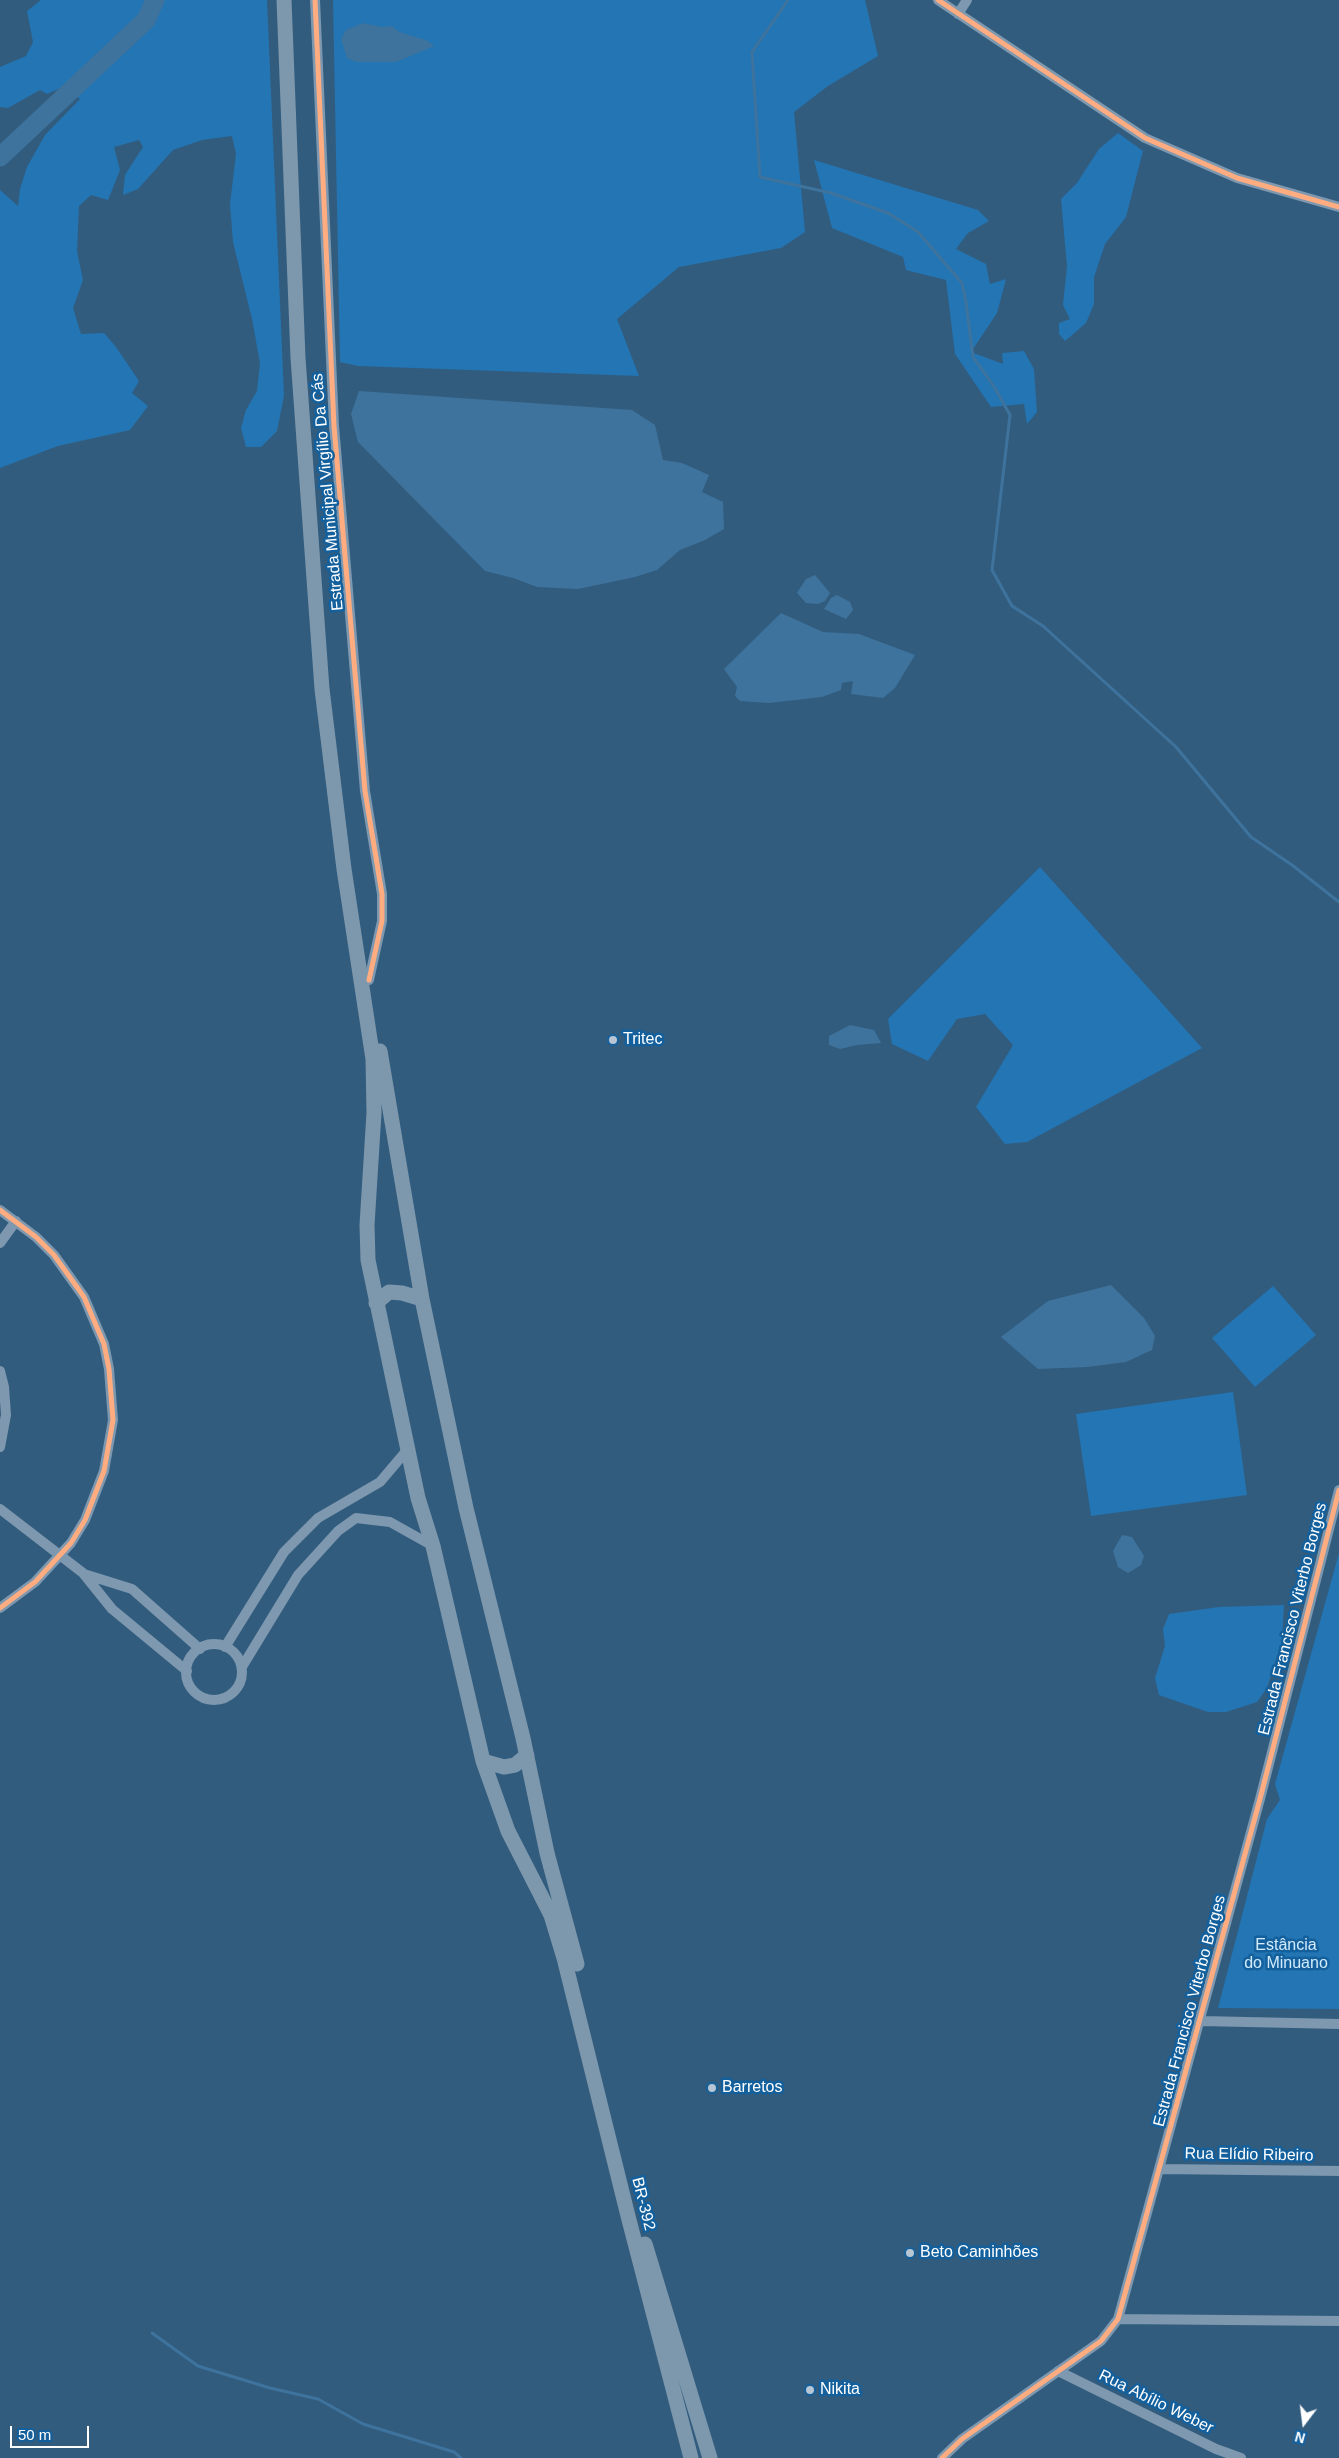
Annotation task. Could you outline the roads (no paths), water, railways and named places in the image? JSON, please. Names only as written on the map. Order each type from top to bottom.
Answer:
[{"type":"highway","name":"BR-392","points":[[284,0],[298,358],[322,689],[344,869],[373,1059],[374,1112],[367,1225],[368,1260],[418,1498],[433,1546],[483,1761],[508,1831],[551,1915],[564,1958],[691,2458]]},
{"type":"highway","name":"BR-392","points":[[292,0],[302,287],[311,460],[340,783],[369,980],[422,1300],[466,1508],[527,1755],[547,1853],[578,1971],[637,2216],[710,2458]]},
{"type":"highway","points":[[376,1303],[389,1292],[402,1293],[422,1300]]},
{"type":"highway","points":[[483,1761],[504,1767],[515,1764],[527,1755]]},
{"type":"street","name":"Estrada Municipal Virgílio Da Cás","points":[[315,0],[334,426],[365,791],[382,894],[382,921],[369,980]]},
{"type":"street","points":[[938,0],[1145,138],[1237,178],[1339,207]]},
{"type":"street","points":[[958,14],[967,0]]},
{"type":"street","points":[[0,1210],[16,1221],[54,1255],[70,1275],[95,1320],[110,1369],[113,1420],[104,1471],[85,1520],[60,1555],[35,1582],[0,1608]]},
{"type":"street","points":[[0,1243],[16,1221]]},
{"type":"street","points":[[0,1371],[4,1387],[6,1415],[0,1447]]},
{"type":"street","points":[[225,1647],[284,1552],[318,1518],[380,1482],[408,1449]]},
{"type":"street","name":"Estrada Francisco Viterbo Borges","points":[[942,2458],[962,2438],[1101,2341],[1118,2320],[1259,1804],[1339,1490]]},
{"type":"street","points":[[0,1509],[83,1573],[112,1609],[187,1671]]},
{"type":"street","points":[[242,1667],[236,1655],[225,1647],[212,1644],[200,1648],[190,1658],[187,1671],[193,1690],[204,1698],[217,1700],[234,1692],[241,1680],[242,1667],[298,1574],[338,1531],[356,1518],[390,1522],[433,1546]]},
{"type":"street","points":[[83,1573],[132,1589],[200,1648]]},
{"type":"street","points":[[1200,2021],[1339,2024]]},
{"type":"street","name":"Rua Elídio Ribeiro","points":[[1159,2169],[1339,2171]]},
{"type":"street","points":[[1118,2320],[1339,2321]]},
{"type":"street","name":"Rua Abílio Weber","points":[[1058,2372],[1214,2453],[1241,2458]]},
{"type":"waterway","points":[[0,157],[146,20],[155,0]]},
{"type":"waterway","points":[[788,0],[752,52],[760,177],[831,193],[888,213],[918,232],[962,283],[973,357],[995,388],[1010,415],[992,570],[1012,606],[1043,626],[1176,747],[1251,837],[1292,865],[1339,902]]},
{"type":"waterway","points":[[152,2333],[198,2366],[270,2388],[318,2399],[363,2424],[454,2452],[461,2458]]},
{"type":"place","name":"Tritec","points":[[613,1040]]},
{"type":"place","name":"Barretos","points":[[712,2088]]},
{"type":"place","name":"Beto Caminhões","points":[[910,2253]]},
{"type":"place","name":"Nikita","points":[[810,2390]]},
{"type":"park label","name":"Estância do Minuano","points":[[1286,1955]]}]
